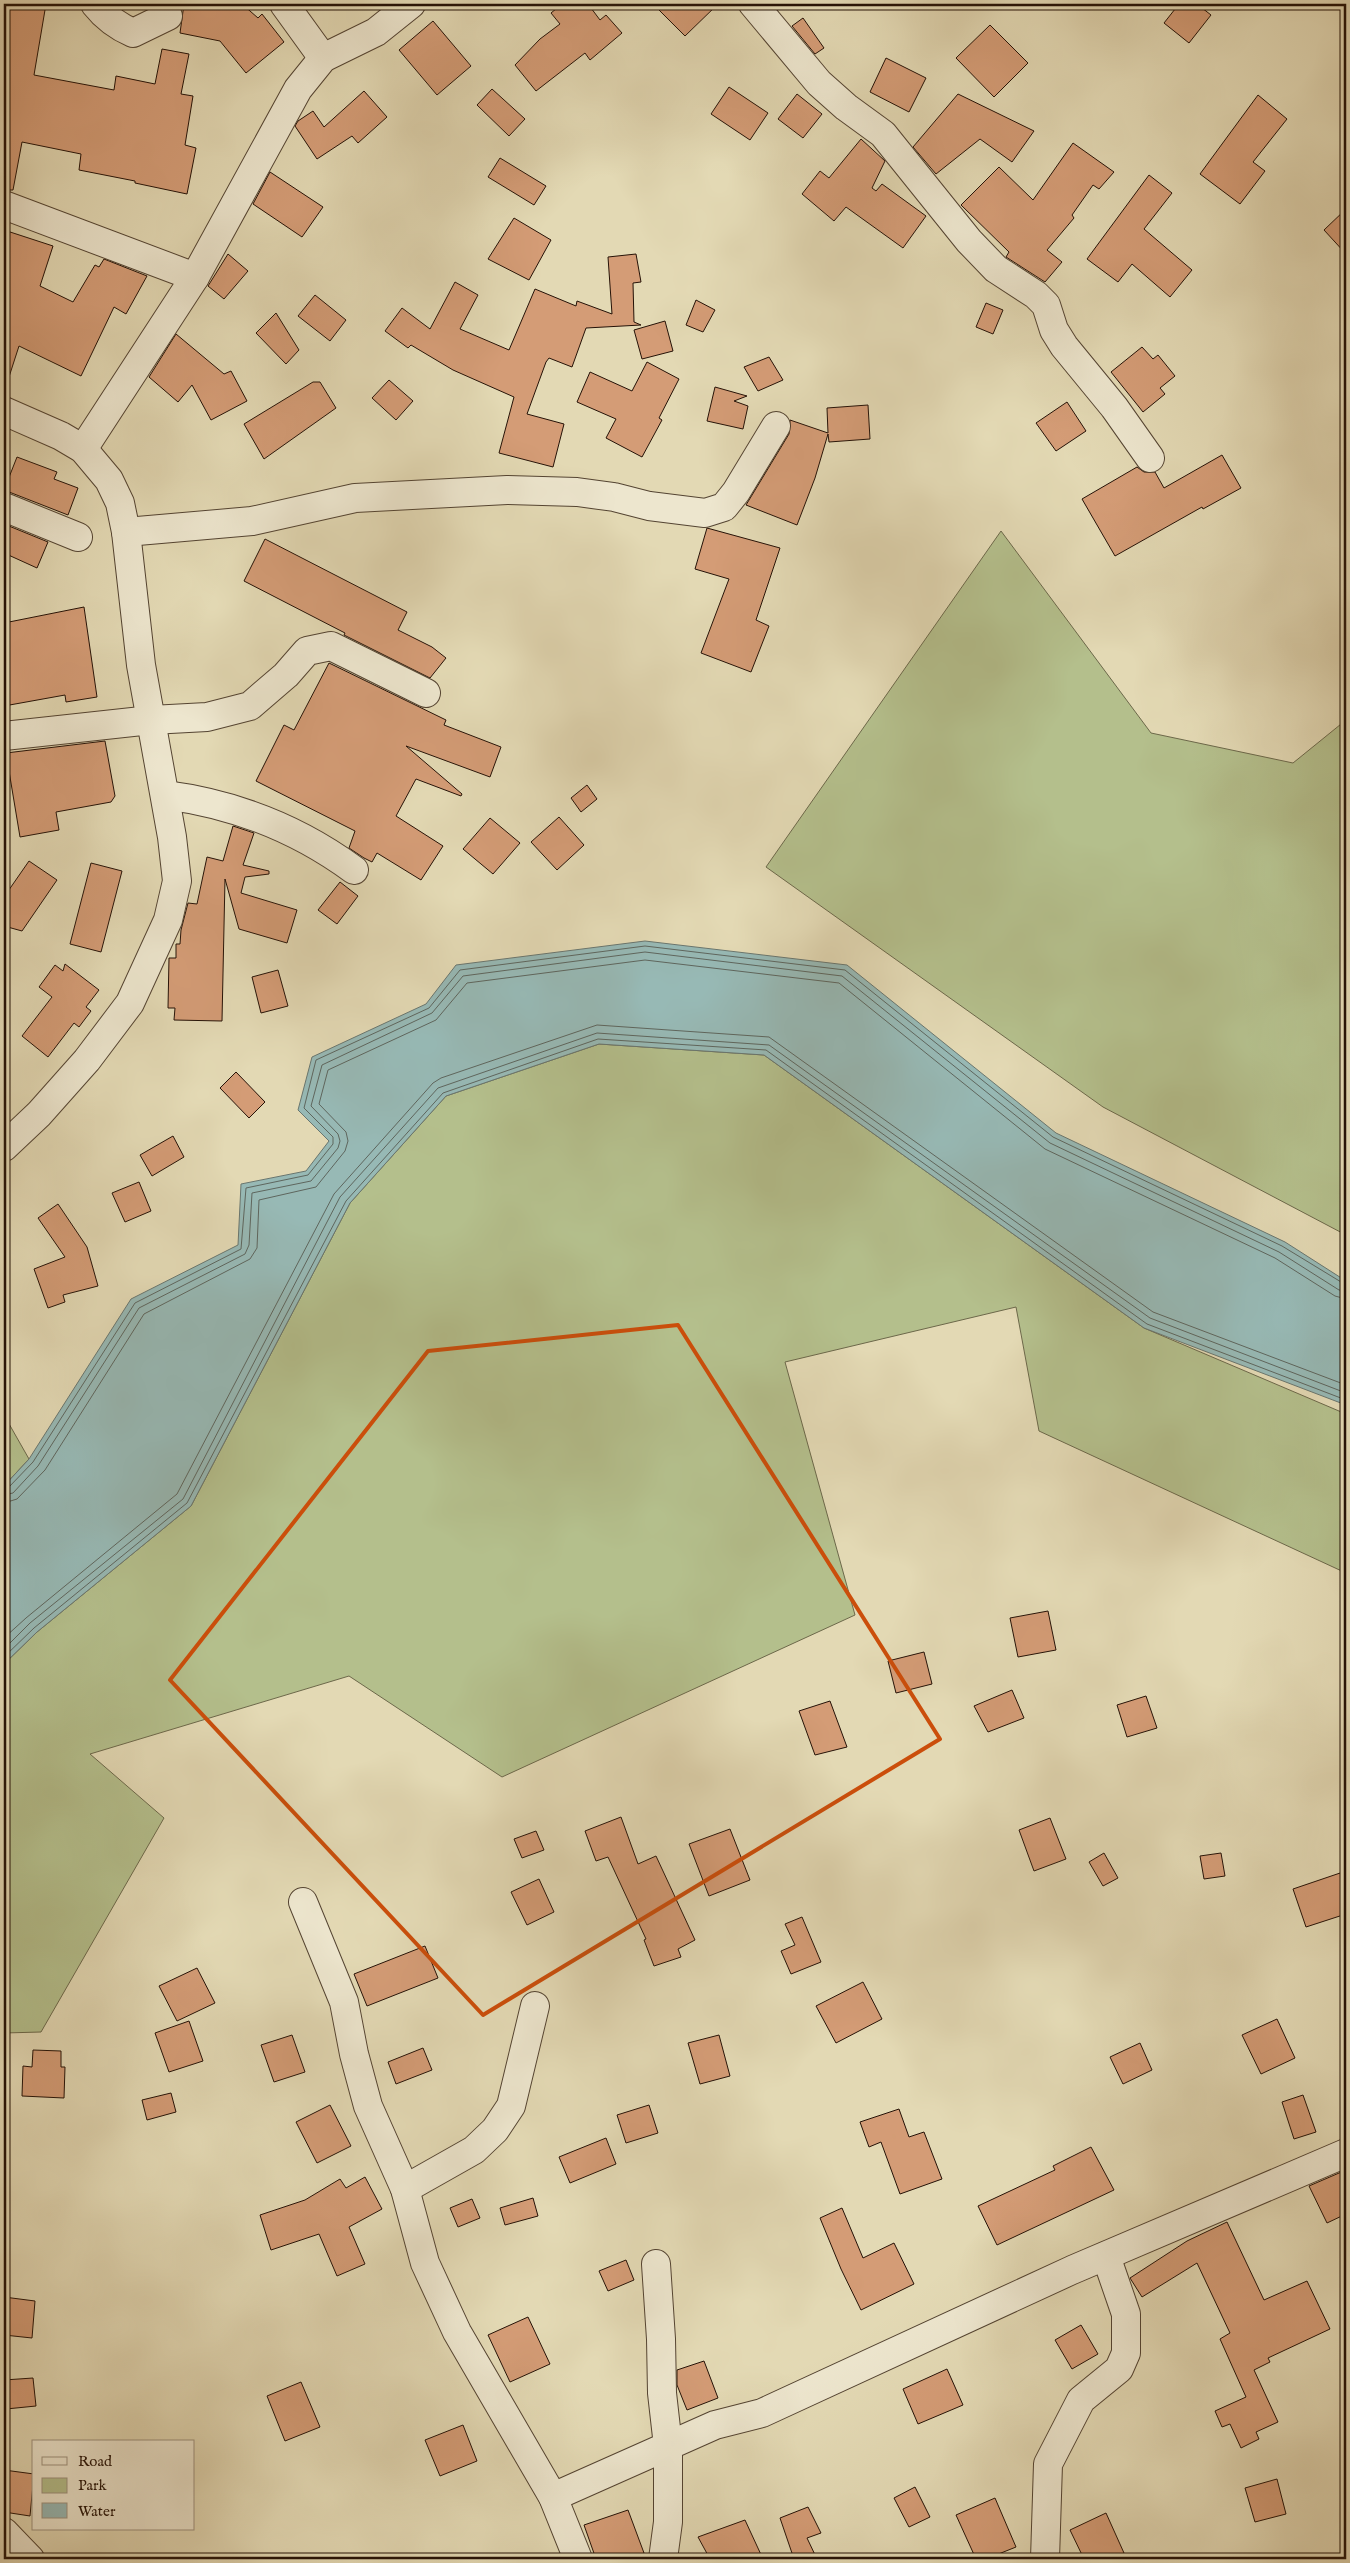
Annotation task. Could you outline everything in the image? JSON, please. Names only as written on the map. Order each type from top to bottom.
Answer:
[{"type":"street","points":[[95,4],[104,16],[117,26],[134,33],[168,16]]},
{"type":"street","points":[[284,4],[323,58]]},
{"type":"street","points":[[83,449],[195,277],[298,89],[323,58],[376,32],[411,4]]},
{"type":"street","points":[[753,4],[819,83],[846,107],[883,134],[976,248],[996,268],[1036,295],[1046,305],[1054,330],[1064,346],[1114,407],[1150,458]]},
{"type":"street","points":[[4,205],[195,277]]},
{"type":"street","points":[[4,411],[61,436],[83,449],[109,480],[120,503],[126,532],[141,665],[165,795],[177,882],[168,920],[138,986],[119,1019],[87,1060],[39,1114],[4,1147]]},
{"type":"street","points":[[126,532],[252,521],[355,498],[507,490],[577,492],[614,497],[649,506],[705,514],[724,507],[736,492],[776,426]]},
{"type":"street","points":[[4,507],[78,537]]},
{"type":"street","points":[[4,736],[151,720],[207,717],[250,706],[286,675],[308,651],[331,646],[426,693]]},
{"type":"street","points":[[165,795],[194,799],[248,813],[322,847],[354,870]]},
{"type":"street","points":[[302,1902],[344,2002],[354,2054],[368,2106],[404,2189],[425,2263],[457,2332],[552,2497],[578,2559]]},
{"type":"street","points":[[404,2189],[474,2150],[495,2130],[511,2106],[535,2006]]},
{"type":"street","points":[[552,2497],[715,2425],[762,2413],[1106,2256],[1346,2154]]},
{"type":"street","points":[[1045,2559],[1048,2464],[1081,2400],[1119,2369],[1126,2353],[1126,2314],[1106,2256]]},
{"type":"street","points":[[656,2264],[661,2339],[662,2393],[668,2446],[668,2522],[663,2559]]},
{"type":"street","points":[[4,2532],[9,2540],[30,2559]]},
{"type":"highlighted area","points":[[678,1325],[940,1739],[483,2015],[170,1680],[428,1351]]},
{"type":"green space","points":[[1001,531],[1151,733],[1293,763],[1346,720],[1346,1235],[1103,1107],[766,867]]},
{"type":"green space","points":[[599,1044],[764,1055],[1144,1328],[1346,1414],[1346,1573],[1039,1431],[1016,1307],[785,1362],[855,1615],[502,1777],[349,1676],[90,1754],[164,1818],[41,2032],[4,2033],[4,1664],[37,1632],[191,1506],[350,1203],[446,1096]]},
{"type":"green space","points":[[4,1415],[29,1459],[4,1486]]},
{"type":"water","points":[[645,941],[847,965],[1056,1133],[1285,1242],[1346,1281],[1346,1405],[1144,1328],[764,1055],[599,1044],[446,1096],[350,1203],[191,1506],[37,1632],[4,1664],[4,1486],[29,1459],[131,1299],[238,1245],[241,1184],[306,1171],[329,1141],[298,1110],[312,1057],[426,1004],[456,965]]},
{"type":"building","points":[[4,4],[46,4],[34,75],[114,90],[116,76],[155,84],[162,49],[189,54],[181,94],[193,96],[185,145],[196,148],[187,194],[79,170],[81,154],[22,142],[13,190],[4,190]]},
{"type":"building","points":[[184,4],[242,4],[258,18],[262,14],[284,42],[246,73],[220,41],[180,33]]},
{"type":"building","points":[[562,4],[588,4],[600,20],[606,15],[622,33],[590,60],[585,53],[536,91],[515,65],[540,39],[560,24],[551,13]]},
{"type":"building","points":[[653,4],[718,4],[685,36]]},
{"type":"building","points":[[1179,4],[1197,4],[1211,15],[1189,43],[1164,23]]},
{"type":"building","points":[[803,18],[824,48],[815,54],[792,26]]},
{"type":"building","points":[[433,21],[471,66],[437,95],[399,50]]},
{"type":"building","points":[[990,25],[1028,63],[994,97],[956,58]]},
{"type":"building","points":[[886,58],[926,78],[909,112],[870,92]]},
{"type":"building","points":[[729,87],[768,113],[750,140],[711,114]]},
{"type":"building","points":[[492,89],[525,119],[509,136],[477,105]]},
{"type":"building","points":[[364,91],[387,117],[358,143],[352,136],[317,159],[295,126],[298,121],[313,111],[324,127]]},
{"type":"building","points":[[797,94],[822,114],[803,138],[778,119]]},
{"type":"building","points":[[958,94],[1034,131],[1012,162],[980,139],[936,174],[913,147]]},
{"type":"building","points":[[1258,95],[1287,119],[1253,162],[1265,171],[1240,204],[1200,174]]},
{"type":"building","points":[[861,139],[885,161],[872,188],[876,191],[882,184],[926,216],[903,248],[846,207],[834,221],[802,194],[820,171],[829,178]]},
{"type":"building","points":[[1073,143],[1114,172],[1099,189],[1093,185],[1072,215],[1074,218],[1047,250],[1062,262],[1045,282],[1006,257],[1009,252],[961,205],[999,167],[1033,200]]},
{"type":"building","points":[[500,158],[546,186],[534,205],[488,177]]},
{"type":"building","points":[[270,172],[323,207],[302,237],[253,204]]},
{"type":"building","points":[[1149,175],[1172,193],[1144,229],[1192,270],[1170,297],[1132,264],[1118,282],[1087,259]]},
{"type":"building","points":[[1346,209],[1346,254],[1324,230]]},
{"type":"building","points":[[514,218],[551,240],[529,280],[488,259]]},
{"type":"building","points":[[4,230],[53,246],[40,286],[73,302],[95,265],[99,267],[104,259],[147,276],[126,314],[114,307],[81,376],[19,346],[8,380],[4,379]]},
{"type":"building","points":[[228,254],[248,271],[224,299],[208,286]]},
{"type":"building","points":[[636,254],[641,282],[633,283],[634,322],[641,325],[586,328],[572,367],[549,358],[546,362],[527,414],[564,424],[553,467],[499,453],[514,397],[453,370],[411,345],[408,348],[385,331],[402,308],[430,329],[455,282],[478,295],[460,329],[509,350],[535,289],[576,306],[577,301],[612,314],[608,257]]},
{"type":"building","points":[[315,295],[346,320],[330,341],[298,316]]},
{"type":"building","points":[[696,300],[715,310],[703,332],[686,325]]},
{"type":"building","points":[[986,303],[1003,310],[993,334],[976,327]]},
{"type":"building","points":[[276,313],[299,350],[286,364],[256,333]]},
{"type":"building","points":[[665,321],[673,351],[642,359],[634,330]]},
{"type":"building","points":[[176,334],[224,374],[231,371],[247,401],[211,420],[192,385],[178,402],[149,377]]},
{"type":"building","points":[[1142,347],[1153,359],[1158,355],[1175,376],[1160,388],[1165,394],[1143,412],[1111,372]]},
{"type":"building","points":[[769,357],[783,380],[758,391],[744,367]]},
{"type":"building","points":[[647,362],[679,379],[659,418],[662,420],[642,457],[606,438],[616,419],[577,402],[590,372],[632,391]]},
{"type":"building","points":[[389,380],[413,401],[396,420],[372,398]]},
{"type":"building","points":[[313,382],[320,382],[336,408],[264,459],[244,424]]},
{"type":"building","points":[[715,387],[747,396],[734,401],[748,406],[743,429],[707,421]]},
{"type":"building","points":[[1067,402],[1086,431],[1056,451],[1036,423]]},
{"type":"building","points":[[868,405],[870,439],[829,442],[828,434],[815,478],[797,525],[746,505],[789,434],[790,420],[828,433],[827,408]]},
{"type":"building","points":[[1222,455],[1241,488],[1203,509],[1202,507],[1115,556],[1082,499],[1137,467],[1144,472],[1155,472],[1164,488]]},
{"type":"building","points":[[17,457],[57,472],[54,479],[78,488],[68,515],[4,490]]},
{"type":"building","points":[[4,524],[48,542],[37,568],[4,553]]},
{"type":"building","points":[[707,528],[780,548],[756,620],[769,626],[751,672],[701,653],[729,579],[695,569]]},
{"type":"building","points":[[265,539],[407,612],[398,630],[432,647],[446,658],[430,678],[344,635],[345,633],[244,581]]},
{"type":"building","points":[[84,607],[97,697],[66,702],[65,695],[4,706],[4,623]]},
{"type":"building","points":[[329,663],[446,720],[444,725],[501,747],[490,777],[406,746],[462,794],[461,796],[416,779],[396,816],[443,846],[421,880],[377,853],[372,862],[364,858],[349,848],[355,831],[256,781],[284,725],[294,730]]},
{"type":"building","points":[[105,741],[115,796],[111,802],[56,812],[59,830],[20,837],[6,753]]},
{"type":"building","points":[[587,785],[597,799],[581,812],[571,798]]},
{"type":"building","points":[[559,817],[584,845],[557,870],[531,842]]},
{"type":"building","points":[[490,818],[520,843],[493,874],[463,849]]},
{"type":"building","points":[[233,826],[254,833],[243,865],[269,871],[269,874],[245,877],[241,893],[297,910],[287,943],[239,929],[225,879],[222,1021],[174,1020],[175,1008],[168,1008],[169,958],[176,958],[176,944],[180,944],[181,930],[188,903],[197,904],[207,857],[223,861]]},
{"type":"building","points":[[29,861],[57,880],[22,931],[4,926],[4,897]]},
{"type":"building","points":[[91,863],[122,871],[101,952],[70,944]]},
{"type":"building","points":[[340,882],[358,896],[337,924],[318,910]]},
{"type":"building","points":[[65,964],[99,990],[86,1007],[91,1011],[79,1027],[74,1023],[48,1057],[22,1036],[52,997],[39,987],[55,965],[63,971]]},
{"type":"building","points":[[278,970],[288,1006],[261,1013],[252,977]]},
{"type":"building","points":[[236,1072],[265,1102],[249,1118],[220,1088]]},
{"type":"building","points":[[173,1136],[184,1157],[152,1176],[140,1155]]},
{"type":"building","points":[[139,1182],[151,1211],[125,1222],[112,1193]]},
{"type":"building","points":[[58,1204],[87,1247],[98,1286],[63,1295],[65,1302],[48,1308],[34,1269],[65,1257],[38,1218]]},
{"type":"building","points":[[1048,1611],[1056,1650],[1018,1657],[1010,1618]]},
{"type":"building","points":[[924,1652],[932,1684],[896,1693],[888,1661]]},
{"type":"building","points":[[1012,1690],[1024,1718],[988,1732],[974,1706]]},
{"type":"building","points":[[1146,1696],[1157,1728],[1127,1737],[1117,1705]]},
{"type":"building","points":[[830,1701],[847,1747],[815,1755],[799,1711]]},
{"type":"building","points":[[621,1817],[638,1864],[656,1856],[695,1940],[678,1949],[681,1957],[654,1966],[644,1940],[646,1939],[608,1857],[596,1861],[585,1831]]},
{"type":"building","points":[[1050,1818],[1066,1859],[1034,1871],[1019,1830]]},
{"type":"building","points":[[730,1829],[750,1880],[709,1896],[689,1844]]},
{"type":"building","points":[[536,1831],[544,1850],[522,1858],[514,1839]]},
{"type":"building","points":[[1104,1853],[1118,1878],[1103,1886],[1089,1862]]},
{"type":"building","points":[[1221,1853],[1225,1876],[1204,1879],[1200,1856]]},
{"type":"building","points":[[1346,1871],[1346,1914],[1306,1927],[1293,1889]]},
{"type":"building","points":[[539,1879],[554,1912],[527,1925],[511,1892]]},
{"type":"building","points":[[802,1917],[821,1962],[791,1974],[781,1951],[795,1945],[785,1924]]},
{"type":"building","points":[[425,1946],[438,1978],[367,2006],[354,1974]]},
{"type":"building","points":[[197,1968],[215,2003],[177,2021],[159,1986]]},
{"type":"building","points":[[863,1982],[882,2019],[836,2043],[816,2006]]},
{"type":"building","points":[[1277,2019],[1295,2058],[1261,2074],[1242,2035]]},
{"type":"building","points":[[189,2021],[203,2061],[169,2072],[155,2033]]},
{"type":"building","points":[[292,2035],[305,2072],[274,2082],[261,2045]]},
{"type":"building","points":[[719,2035],[730,2076],[700,2084],[688,2043]]},
{"type":"building","points":[[1140,2043],[1152,2070],[1123,2084],[1110,2057]]},
{"type":"building","points":[[423,2048],[432,2070],[396,2084],[388,2062]]},
{"type":"building","points":[[33,2050],[61,2051],[61,2067],[65,2067],[64,2098],[22,2096],[23,2066],[32,2067]]},
{"type":"building","points":[[171,2093],[176,2112],[147,2120],[142,2100]]},
{"type":"building","points":[[1303,2095],[1316,2132],[1294,2139],[1282,2102]]},
{"type":"building","points":[[330,2105],[351,2146],[317,2163],[296,2122]]},
{"type":"building","points":[[649,2105],[658,2133],[626,2143],[617,2115]]},
{"type":"building","points":[[899,2109],[909,2137],[924,2132],[942,2179],[900,2194],[881,2142],[869,2147],[860,2122]]},
{"type":"building","points":[[606,2138],[616,2164],[570,2183],[559,2157]]},
{"type":"building","points":[[1091,2147],[1114,2190],[997,2245],[978,2206],[1055,2170],[1053,2166]]},
{"type":"building","points":[[1346,2170],[1346,2214],[1327,2223],[1309,2186]]},
{"type":"building","points":[[365,2177],[382,2209],[349,2227],[365,2264],[337,2276],[319,2234],[271,2250],[260,2215],[305,2200],[340,2179],[346,2188]]},
{"type":"building","points":[[533,2198],[538,2216],[505,2225],[500,2208]]},
{"type":"building","points":[[472,2199],[480,2218],[458,2227],[450,2208]]},
{"type":"building","points":[[842,2208],[863,2258],[894,2243],[914,2284],[861,2310],[841,2269],[820,2218]]},
{"type":"building","points":[[1227,2222],[1264,2300],[1307,2281],[1330,2329],[1268,2358],[1270,2362],[1254,2370],[1278,2422],[1256,2432],[1259,2439],[1241,2448],[1230,2424],[1222,2427],[1215,2411],[1246,2397],[1220,2339],[1230,2333],[1197,2263],[1142,2297],[1130,2278],[1187,2241]]},
{"type":"building","points":[[626,2260],[634,2280],[608,2291],[599,2271]]},
{"type":"building","points":[[4,2297],[35,2301],[32,2338],[4,2335]]},
{"type":"building","points":[[528,2317],[550,2364],[510,2382],[488,2335]]},
{"type":"building","points":[[1081,2325],[1098,2354],[1072,2369],[1055,2340]]},
{"type":"building","points":[[704,2361],[718,2398],[687,2410],[677,2385],[677,2370]]},
{"type":"building","points":[[947,2369],[963,2405],[918,2424],[903,2389]]},
{"type":"building","points":[[33,2378],[36,2406],[6,2409],[4,2380]]},
{"type":"building","points":[[301,2382],[320,2427],[285,2441],[267,2396]]},
{"type":"building","points":[[463,2425],[477,2461],[440,2476],[425,2440]]},
{"type":"building","points":[[4,2470],[32,2474],[30,2516],[4,2512]]},
{"type":"building","points":[[1277,2479],[1286,2514],[1255,2522],[1245,2488]]},
{"type":"building","points":[[915,2487],[930,2517],[909,2527],[894,2498]]},
{"type":"building","points":[[995,2498],[1016,2547],[986,2559],[976,2559],[956,2515]]},
{"type":"building","points":[[808,2507],[821,2533],[807,2538],[817,2559],[794,2559],[780,2518]]},
{"type":"building","points":[[628,2510],[644,2553],[627,2559],[596,2559],[584,2525]]},
{"type":"building","points":[[1106,2513],[1124,2553],[1111,2559],[1084,2559],[1070,2530]]},
{"type":"building","points":[[745,2520],[763,2559],[710,2559],[698,2537]]}]
